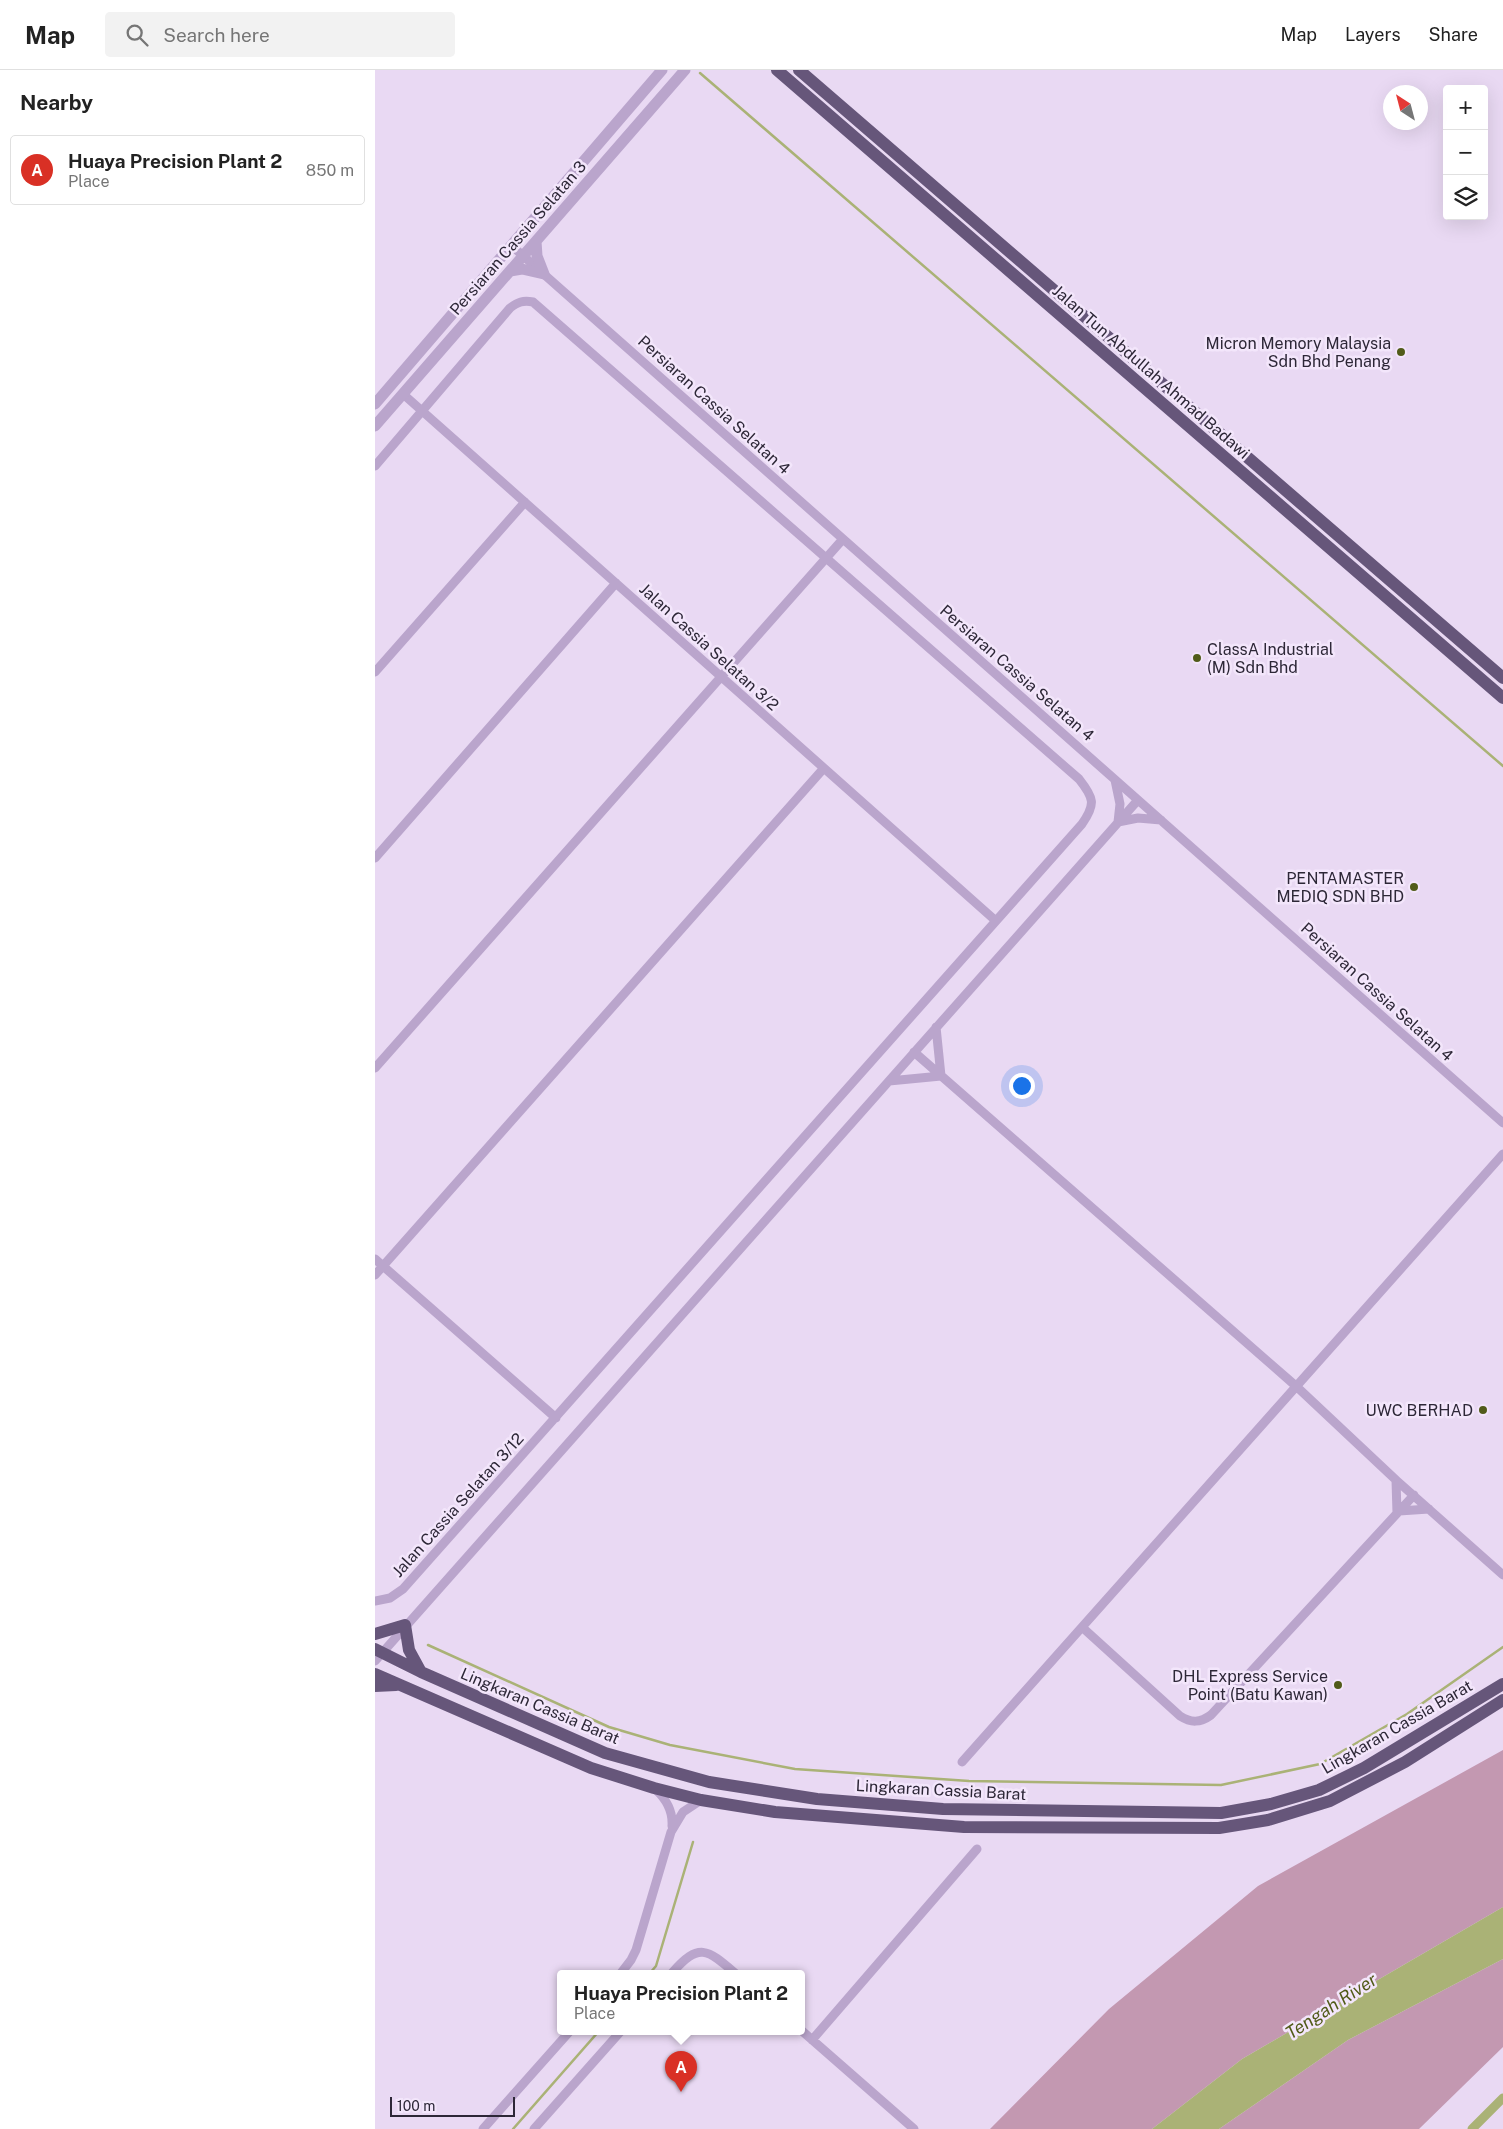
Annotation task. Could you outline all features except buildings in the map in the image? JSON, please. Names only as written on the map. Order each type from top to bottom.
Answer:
[{"type":"main road","name":"Jalan Tun Abdullah Ahmad Badawi","points":[[777,70],[1503,698]]},
{"type":"main road","name":"Jalan Tun Abdullah Ahmad Badawi","points":[[799,70],[1503,678]]},
{"type":"main road","points":[[375,1634],[405,1625],[409,1650],[421,1672]]},
{"type":"main road","name":"Lingkaran Cassia Barat","points":[[377,1654],[605,1753],[709,1782],[817,1799],[943,1809],[1221,1813],[1271,1804],[1319,1790],[1364,1768],[1503,1684]]},
{"type":"main road","name":"Lingkaran Cassia Barat","points":[[375,1674],[591,1768],[654,1788],[701,1800],[775,1812],[964,1826],[1219,1828],[1268,1820],[1330,1801],[1405,1762],[1503,1700]]},
{"type":"main road","points":[[375,1686],[401,1685]]},
{"type":"street","name":"Persiaran Cassia Selatan 3","points":[[375,404],[662,70]]},
{"type":"street","name":"Persiaran Cassia Selatan 3","points":[[375,426],[685,70]]},
{"type":"street","points":[[537,241],[537,256],[544,274]]},
{"type":"street","name":"Persiaran Cassia Selatan 4","points":[[512,246],[1503,1123]]},
{"type":"street","points":[[510,271],[522,269],[544,274]]},
{"type":"street","name":"Jalan Cassia Selatan 3/12","points":[[375,1601],[390,1598],[403,1588],[1082,824],[1091,811],[1091,796],[1079,779],[533,302],[517,303],[510,308],[422,412]]},
{"type":"street","name":"Jalan Cassia Selatan 3/2","points":[[403,394],[996,921]]},
{"type":"street","points":[[375,466],[422,412]]},
{"type":"street","points":[[375,672],[525,502]]},
{"type":"street","points":[[375,1068],[843,539]]},
{"type":"street","points":[[375,858],[616,583]]},
{"type":"street","points":[[375,1275],[824,768]]},
{"type":"street","points":[[1115,779],[1120,804],[1118,822]]},
{"type":"street","points":[[377,1654],[405,1625],[1138,800]]},
{"type":"street","points":[[1118,822],[1138,818],[1161,820]]},
{"type":"street","points":[[937,1027],[941,1076]]},
{"type":"street","points":[[914,1052],[1297,1387],[1396,1480],[1503,1575]]},
{"type":"street","points":[[889,1081],[941,1076]]},
{"type":"street","points":[[962,1762],[1503,1154]]},
{"type":"street","points":[[375,1258],[556,1418]]},
{"type":"street","points":[[1396,1480],[1398,1512]]},
{"type":"street","points":[[1083,1628],[1180,1716],[1187,1720],[1203,1721],[1218,1708],[1414,1495]]},
{"type":"street","points":[[1398,1512],[1429,1509]]},
{"type":"street","points":[[623,1970],[636,1950],[671,1832],[673,1819],[670,1807],[663,1796],[654,1788]]},
{"type":"street","points":[[671,1832],[683,1812],[701,1800]]},
{"type":"street","points":[[812,2040],[977,1849]]},
{"type":"street","points":[[674,1970],[680,1963],[699,1952],[712,1954],[731,1970]]},
{"type":"street","points":[[805,2034],[914,2129]]},
{"type":"street","points":[[483,2129],[566,2035]]},
{"type":"street","points":[[534,2129],[617,2035]]},
{"type":"shaded area","points":[[1503,1750],[1503,1907],[1242,2059],[1152,2129],[990,2129],[1109,2009],[1258,1886]]},
{"type":"shaded area","points":[[1503,1907],[1503,1959],[1348,2040],[1219,2129],[1152,2129],[1242,2059]]},
{"type":"shaded area","points":[[1503,1959],[1503,2047],[1419,2129],[1219,2129],[1348,2040]]},
{"type":"waterway","points":[[700,73],[1503,766]]},
{"type":"waterway","points":[[428,1645],[609,1727],[670,1745],[795,1769],[969,1781],[1221,1785],[1320,1764],[1407,1714],[1503,1647]]},
{"type":"waterway","points":[[653,1970],[656,1966],[693,1842]]},
{"type":"waterway","points":[[513,2129],[595,2035]]},
{"type":"waterway","points":[[1472,2129],[1503,2098]]},
{"type":"place","name":"Micron Memory Malaysia Sdn Bhd Penang","points":[[1401,352]]},
{"type":"place","name":"ClassA Industrial (M) Sdn Bhd","points":[[1197,658]]},
{"type":"place","name":"PENTAMASTER MEDIQ SDN BHD","points":[[1414,887]]},
{"type":"place","name":"UWC BERHAD","points":[[1483,1410]]},
{"type":"place","name":"DHL Express Service Point (Batu Kawan)","points":[[1338,1685]]},
{"type":"place","name":"Huaya Precision Plant 2","points":[[681,2092]]},
{"type":"water label","name":"Tengah River","points":[[1331,2006]]}]
